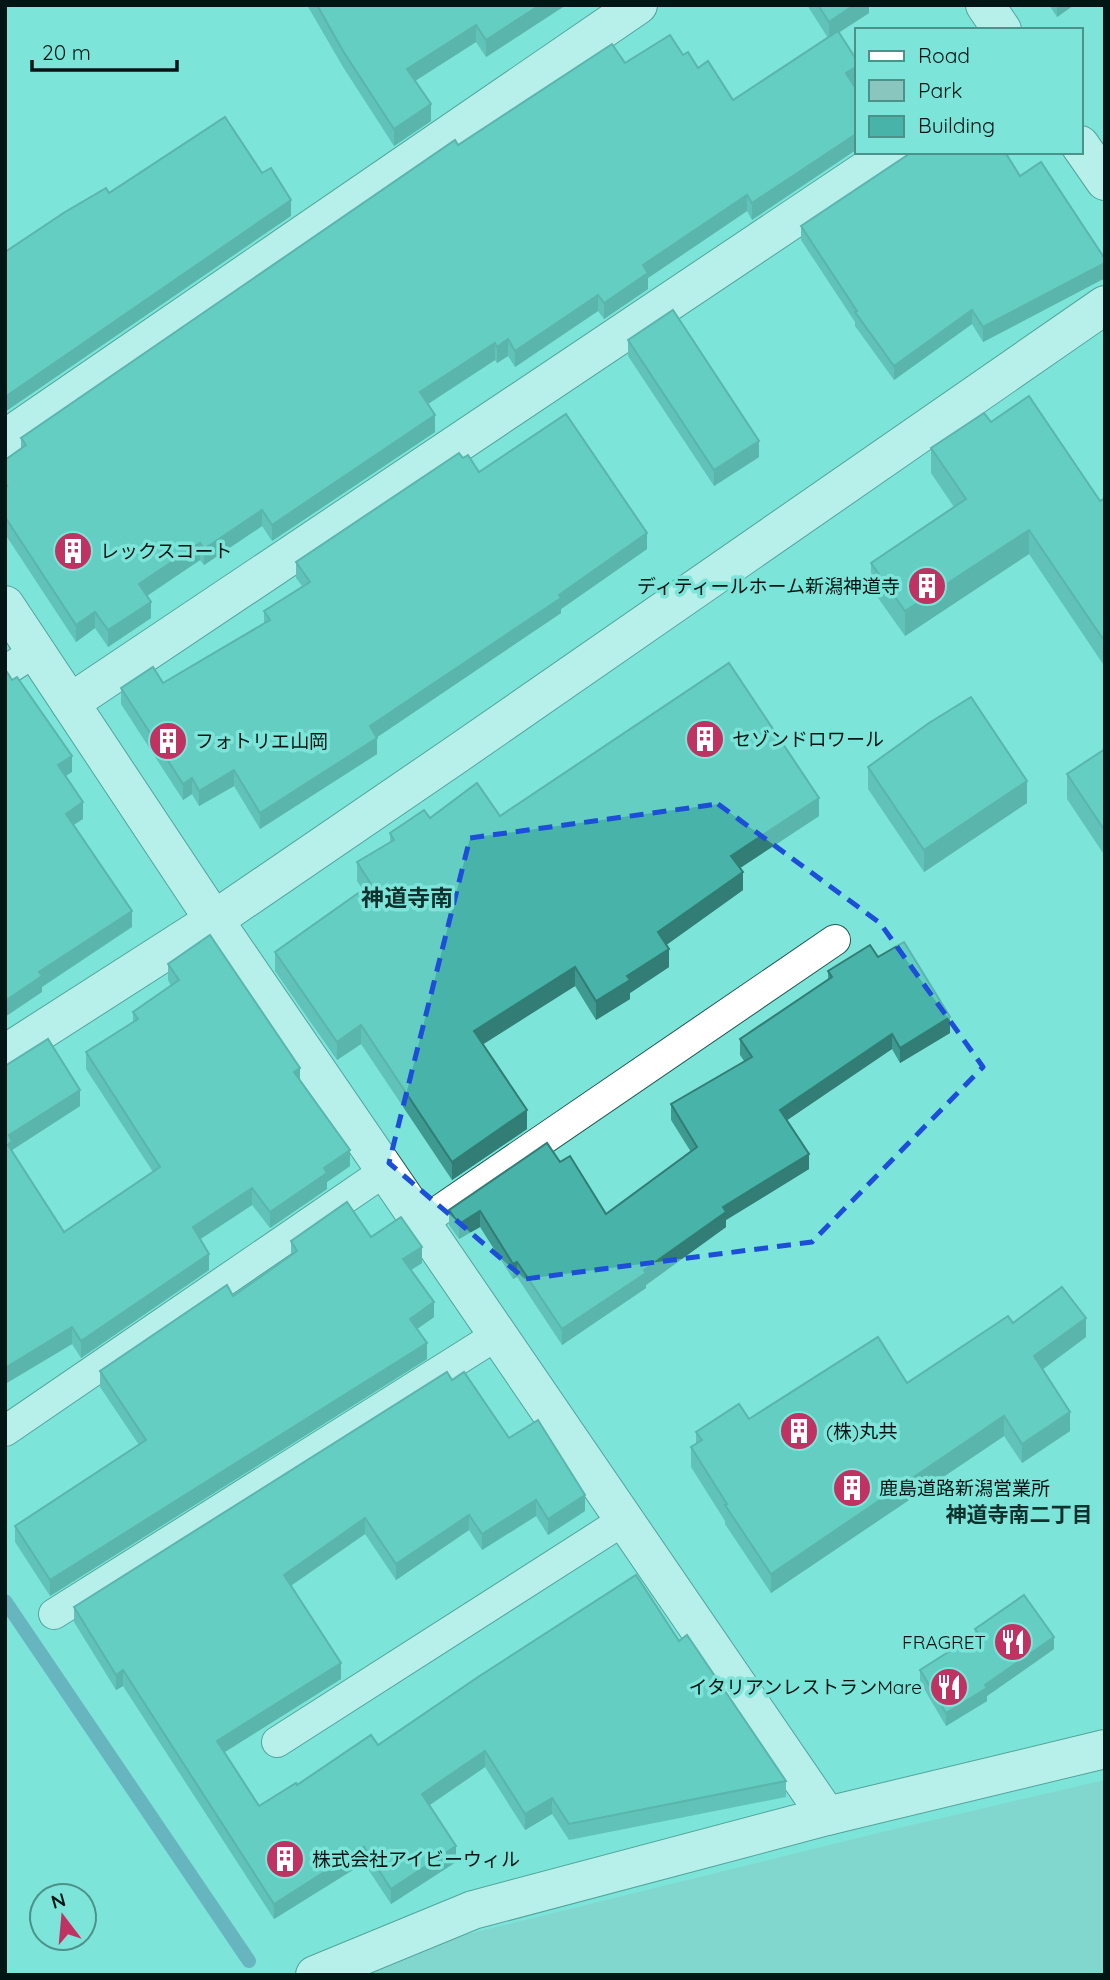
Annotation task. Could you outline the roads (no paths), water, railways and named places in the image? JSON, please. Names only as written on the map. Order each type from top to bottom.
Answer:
[{"type":"street","points":[[5,439],[638,5]]},
{"type":"street","points":[[985,5],[1001,28]]},
{"type":"street","points":[[1082,148],[1105,181]]},
{"type":"street","points":[[70,703],[890,154]]},
{"type":"street","points":[[5,1054],[214,920],[1105,305]]},
{"type":"street","points":[[5,605],[20,661],[70,703],[214,920],[827,1816]]},
{"type":"street","points":[[315,1975],[473,1910],[827,1816],[1105,1749]]},
{"type":"lane","points":[[421,1223],[835,940]]},
{"type":"lane","points":[[5,1431],[385,1171]]},
{"type":"lane","points":[[54,1614],[498,1335]]},
{"type":"lane","points":[[277,1742],[624,1520]]},
{"type":"waterway","points":[[5,1601],[249,1961]]},
{"type":"place","name":"レックスコート","points":[[73,551]]},
{"type":"place","name":"ディティールホーム新潟神道寺","points":[[927,586]]},
{"type":"place","name":"セゾンドロワール","points":[[705,739]]},
{"type":"place","name":"フォトリエ山岡","points":[[168,741]]},
{"type":"place","name":"(株)丸共","points":[[799,1431]]},
{"type":"place","name":"鹿島道路新潟営業所","points":[[852,1488]]},
{"type":"place","name":"FRAGRET","points":[[1013,1642]]},
{"type":"place","name":"イタリアンレストランMare","points":[[949,1687]]},
{"type":"place","name":"株式会社アイビーウィル","points":[[285,1859]]},
{"type":"district","name":"神道寺南","points":[[407,898]]},
{"type":"district","name":"神道寺南二丁目","points":[[1019,1515]]}]
